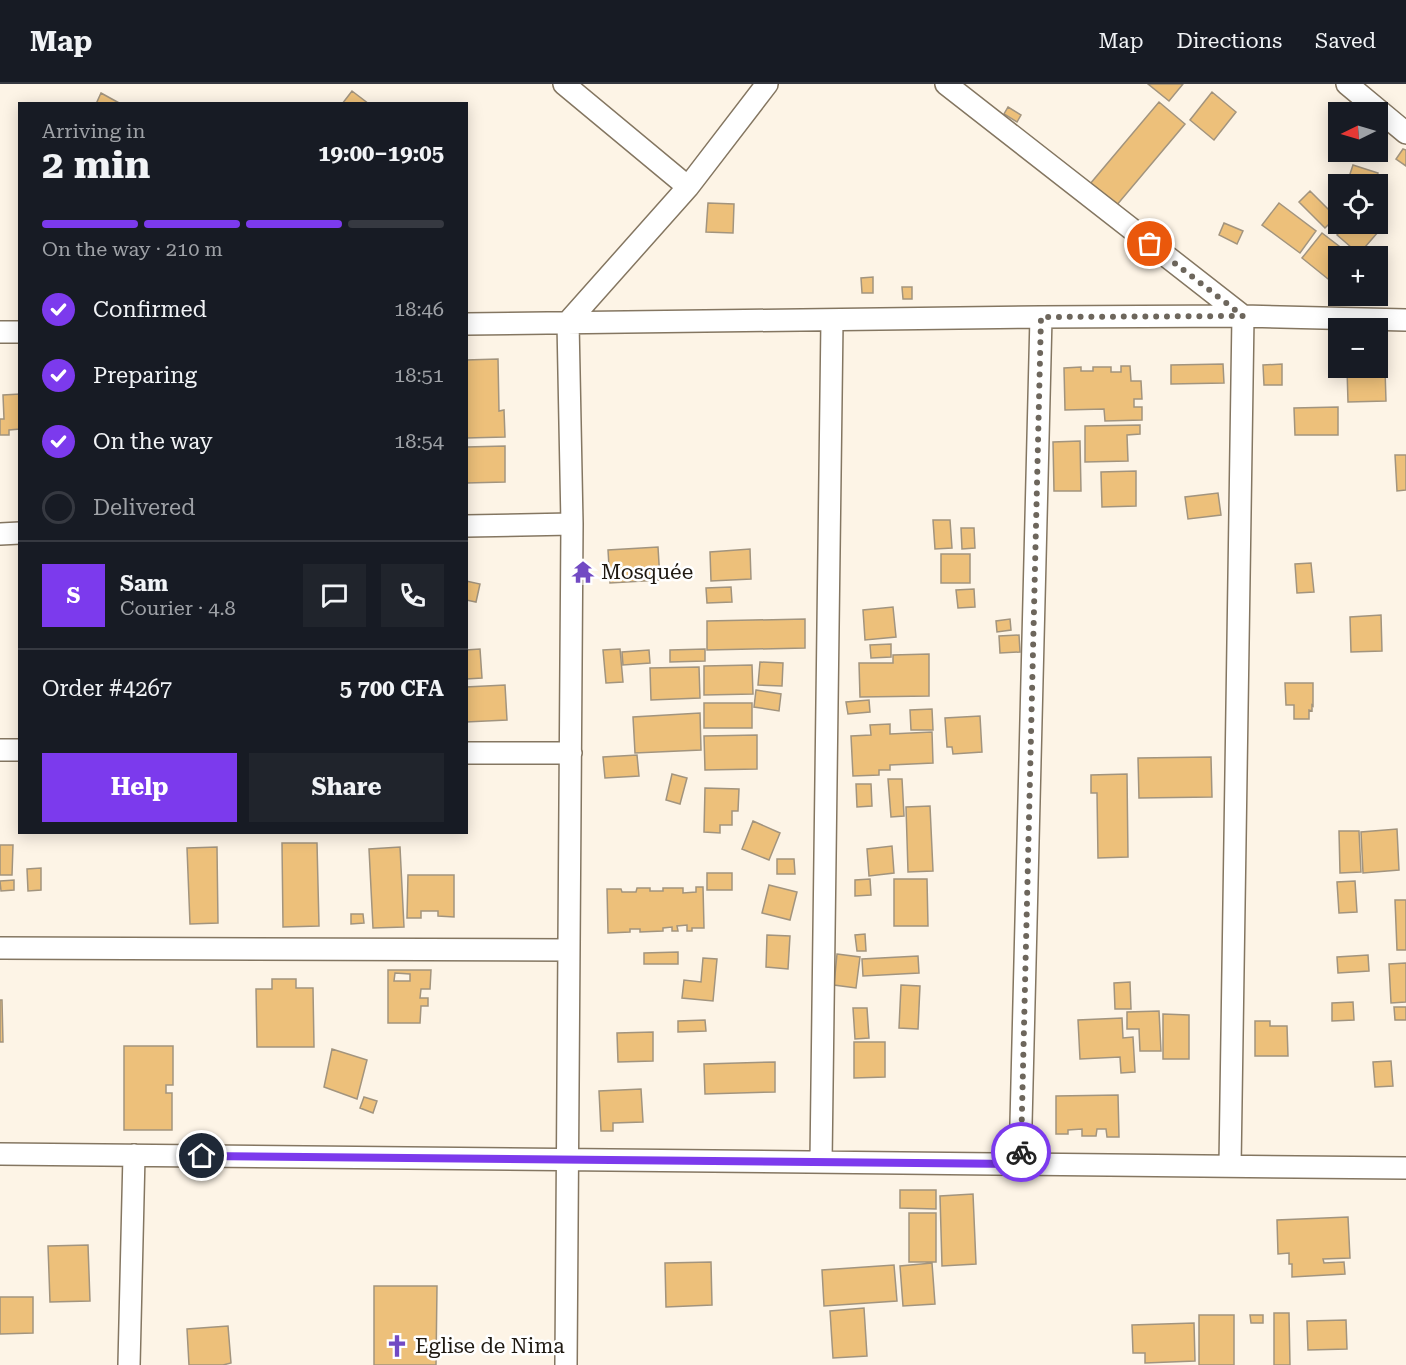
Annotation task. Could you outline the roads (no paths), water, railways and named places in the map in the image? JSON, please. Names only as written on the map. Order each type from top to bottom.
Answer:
[{"type":"street","points":[[564,84],[688,187]]},
{"type":"street","points":[[566,1365],[572,524],[568,322],[688,187],[767,84]]},
{"type":"street","points":[[946,84],[1243,316]]},
{"type":"street","points":[[1347,84],[1406,133]]},
{"type":"street","points":[[1230,1167],[1243,316]]},
{"type":"street","points":[[468,324],[1243,316],[1406,320]]},
{"type":"street","points":[[1020,1164],[1041,317]]},
{"type":"street","points":[[820,1162],[832,321]]},
{"type":"street","points":[[0,332],[18,332]]},
{"type":"street","points":[[468,526],[572,524]]},
{"type":"street","points":[[0,534],[18,533]]},
{"type":"street","points":[[0,750],[18,750]]},
{"type":"street","points":[[468,753],[571,753]]},
{"type":"street","points":[[0,948],[569,950]]},
{"type":"street","points":[[0,1154],[1406,1168]]},
{"type":"street","points":[[129,1365],[134,1155]]},
{"type":"place","name":"Mosquée","points":[[583,572]]},
{"type":"place","name":"Eglise de Nima","points":[[397,1346]]}]
